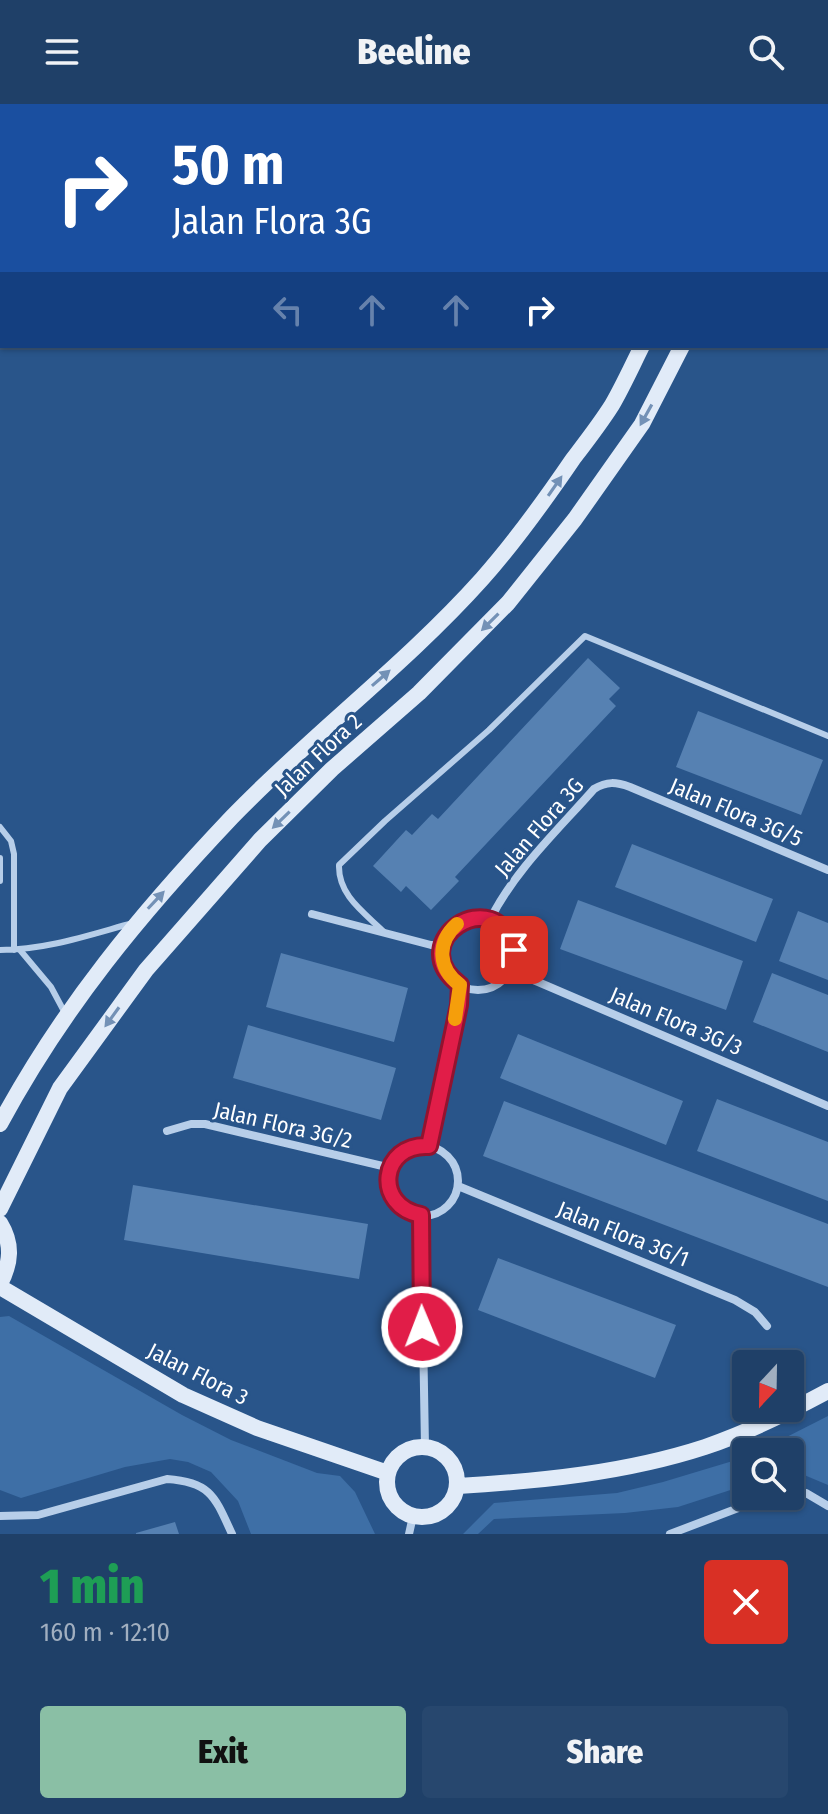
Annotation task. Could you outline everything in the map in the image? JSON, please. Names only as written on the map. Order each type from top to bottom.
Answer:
[{"type":"street","name":"Jalan Flora 2","points":[[0,1124],[30,1068],[135,922],[234,816],[481,580],[546,498],[612,405],[641,348]]},
{"type":"street","name":"Jalan Flora 2","points":[[0,1209],[60,1088],[146,970],[260,840],[332,769],[419,693],[508,603],[575,519],[642,424],[681,348]]},
{"type":"street","name":"Jalan Flora 3G","points":[[490,920],[501,899],[594,789],[604,783],[616,782],[630,787]]},
{"type":"street","name":"Jalan Flora 3G/5","points":[[630,787],[828,870]]},
{"type":"street","points":[[312,914],[442,946]]},
{"type":"street","points":[[473,918],[490,920],[506,931],[512,940],[514,960],[505,978],[489,988],[470,989],[460,985],[447,973],[441,955],[442,946],[456,925],[473,918]]},
{"type":"street","name":"Jalan Flora 3G/3","points":[[510,970],[828,1106]]},
{"type":"street","points":[[429,1146],[459,1005],[460,985]]},
{"type":"street","name":"Jalan Flora 3G/2","points":[[167,1131],[191,1124],[205,1124],[391,1168]]},
{"type":"street","points":[[429,1146],[448,1156],[455,1165],[458,1186],[452,1202],[430,1215],[411,1213],[394,1200],[388,1179],[391,1168],[410,1148],[429,1146]]},
{"type":"street","name":"Jalan Flora 3G/1","points":[[458,1186],[735,1300],[755,1312],[767,1326]]},
{"type":"street","points":[[421,1215],[425,1447]]},
{"type":"street","points":[[0,1223],[10,1251],[0,1286]]},
{"type":"street","name":"Jalan Flora 3","points":[[0,1286],[183,1395],[257,1428],[388,1473]]},
{"type":"street","points":[[458,1486],[535,1481],[638,1465],[707,1446],[828,1391]]},
{"type":"street","points":[[425,1447],[444,1454],[452,1463],[458,1486],[447,1508],[425,1518],[413,1516],[395,1504],[389,1495],[388,1473],[406,1450],[425,1447]]},
{"type":"street","points":[[0,1516],[38,1515],[167,1479],[204,1487],[216,1499],[232,1534]]},
{"type":"street","points":[[804,1493],[828,1506]]},
{"type":"street","points":[[670,1534],[733,1510]]},
{"type":"street","points":[[409,1534],[413,1516]]},
{"type":"lane","points":[[386,934],[344,892],[338,877],[339,865],[489,730],[585,636],[828,736]]},
{"type":"lane","points":[[0,827],[11,841],[14,854],[17,950],[51,987],[66,1015]]},
{"type":"lane","points":[[0,858],[0,881]]},
{"type":"lane","points":[[0,950],[60,944],[135,922]]},
{"type":"shaded area","points":[[9,1316],[231,1440],[317,1473],[340,1476],[355,1492],[375,1534],[251,1534],[238,1501],[211,1472],[188,1462],[170,1459],[125,1467],[21,1498],[0,1490],[0,1317]]},
{"type":"shaded area","points":[[828,1416],[828,1485],[804,1475],[804,1438],[785,1438]]},
{"type":"shaded area","points":[[732,1461],[732,1490],[678,1507],[625,1513],[494,1519],[478,1534],[463,1534],[494,1503],[617,1493]]},
{"type":"building","points":[[588,658],[620,688],[609,699],[616,706],[455,877],[459,881],[431,910],[406,886],[401,892],[373,866],[406,830],[412,835],[432,814],[438,819]]},
{"type":"building","points":[[698,711],[823,760],[801,815],[676,767]]},
{"type":"building","points":[[632,844],[773,899],[756,942],[615,887]]},
{"type":"building","points":[[578,900],[743,961],[726,1010],[560,949]]},
{"type":"building","points":[[798,911],[828,923],[828,980],[779,961]]},
{"type":"building","points":[[281,953],[408,988],[394,1042],[266,1007]]},
{"type":"building","points":[[772,973],[828,995],[828,1052],[753,1022]]},
{"type":"building","points":[[248,1025],[396,1068],[381,1120],[233,1078]]},
{"type":"building","points":[[518,1034],[683,1101],[666,1145],[500,1078]]},
{"type":"building","points":[[717,1099],[828,1142],[828,1201],[697,1151]]},
{"type":"building","points":[[504,1101],[828,1224],[828,1287],[483,1156]]},
{"type":"building","points":[[133,1185],[368,1224],[359,1279],[124,1240]]},
{"type":"building","points":[[498,1258],[676,1325],[655,1378],[478,1310]]},
{"type":"building","points":[[175,1522],[179,1534],[136,1534],[136,1533]]},
{"type":"slow traffic","points":[[455,1019],[460,985],[447,973],[441,955],[445,938],[457,924]]},
{"type":"route","points":[[422,1327],[421,1215],[401,1208],[394,1200],[388,1179],[395,1160],[402,1153],[410,1148],[429,1146],[459,1005],[460,985],[447,973],[441,955],[442,946],[456,925],[464,920],[482,918],[506,931],[514,950]]}]
